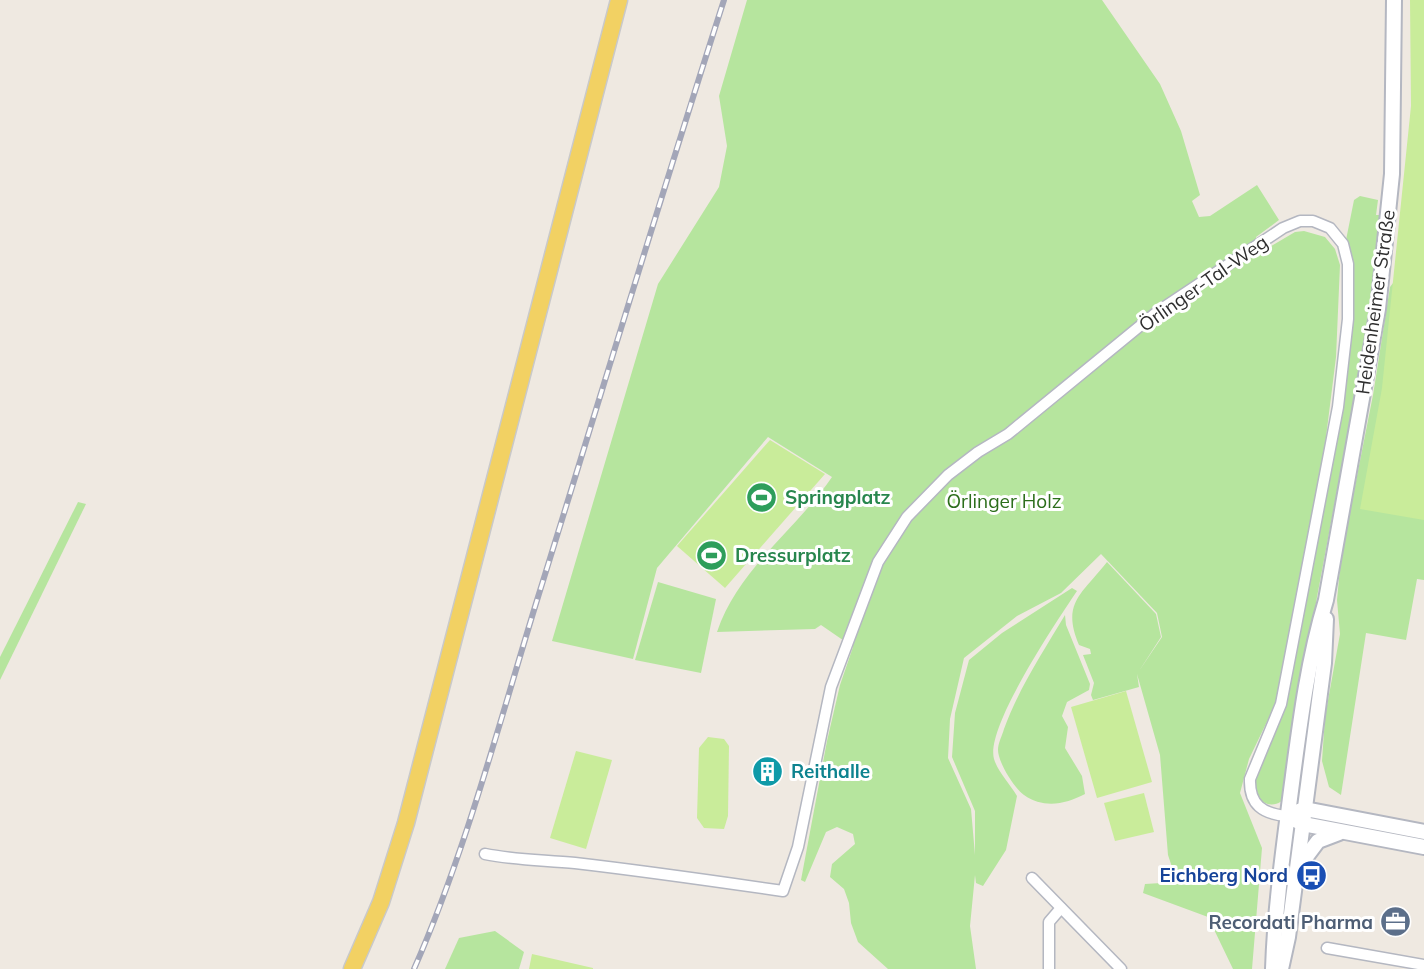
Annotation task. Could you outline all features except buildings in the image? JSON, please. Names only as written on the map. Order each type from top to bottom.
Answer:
[{"type":"main road","points":[[352,969],[381,902],[406,823],[619,0]]},
{"type":"main road","name":"Heidenheimer Straße","points":[[1273,969],[1287,816],[1310,664],[1326,600],[1378,309],[1392,174],[1394,0]]},
{"type":"main road","name":"Heidenheimer Straße","points":[[1280,969],[1289,937],[1324,663],[1326,600]]},
{"type":"main road","points":[[1308,785],[1310,794],[1318,804],[1342,816]]},
{"type":"main road","points":[[1287,816],[1305,808],[1424,832]]},
{"type":"main road","points":[[1287,816],[1303,824],[1424,847]]},
{"type":"main road","points":[[1296,873],[1304,857],[1318,841],[1346,832]]},
{"type":"street","name":"Örlinger-Tal-Weg","points":[[485,854],[674,875],[783,891],[798,847],[831,687],[878,562],[907,517],[948,475],[1008,434],[1157,312],[1283,228],[1300,221],[1313,221],[1331,228],[1343,244],[1348,264],[1348,319],[1338,407],[1281,704],[1251,779],[1250,791],[1256,803],[1273,814],[1287,816]]},
{"type":"street","points":[[1032,878],[1121,969]]},
{"type":"street","points":[[1049,969],[1049,922],[1061,908]]},
{"type":"street","points":[[1327,948],[1424,965]]},
{"type":"green space","name":"Örlinger Holz","points":[[747,0],[1102,0],[1160,84],[1181,131],[1200,195],[1192,201],[1199,217],[1210,216],[1257,185],[1279,220],[1256,237],[1261,252],[1295,232],[1304,231],[1325,237],[1335,249],[1340,265],[1336,357],[1324,463],[1276,703],[1249,759],[1240,793],[1262,848],[1252,969],[1233,969],[1208,917],[1143,893],[1145,884],[1177,882],[1168,855],[1160,755],[1137,674],[1139,687],[1093,700],[1091,695],[1094,683],[1083,655],[1091,654],[1090,649],[1079,645],[1072,619],[1073,609],[1082,591],[1107,562],[1156,614],[1161,637],[1139,671],[1162,637],[1157,613],[1101,554],[1061,593],[1017,616],[964,658],[950,719],[948,758],[971,809],[975,855],[975,811],[952,757],[955,713],[969,660],[1002,633],[1072,588],[1077,591],[1025,674],[1000,723],[994,744],[996,764],[1017,796],[1006,850],[983,886],[976,883],[975,875],[970,926],[976,969],[888,969],[858,942],[844,889],[830,877],[832,864],[855,844],[853,834],[837,827],[826,832],[805,882],[801,880],[827,741],[840,685],[853,647],[821,625],[815,629],[717,632],[726,609],[753,569],[832,477],[768,437],[657,568],[633,659],[552,641],[658,284],[719,187],[727,146],[719,96]]},
{"type":"green space","points":[[1410,0],[1424,0],[1424,520],[1360,509],[1382,388],[1411,106]]},
{"type":"green space","points":[[1360,196],[1378,200],[1376,215],[1380,215],[1372,305],[1317,597],[1287,793],[1279,803],[1268,804],[1255,793],[1255,779],[1288,693],[1342,409],[1352,259],[1346,240],[1354,200]]},
{"type":"green space","points":[[1397,278],[1424,508],[1424,580],[1417,579],[1406,640],[1366,633],[1341,795],[1329,787],[1322,761],[1325,717],[1340,634],[1337,600],[1341,557],[1373,395],[1390,287]]},
{"type":"green space","name":"Springplatz","points":[[770,440],[825,474],[725,588],[677,546]]},
{"type":"green space","points":[[78,502],[86,504],[0,680],[0,657]]},
{"type":"green space","points":[[658,582],[716,599],[701,673],[635,660]]},
{"type":"green space","points":[[1065,615],[1066,625],[1090,684],[1089,690],[1067,702],[1062,716],[1068,727],[1065,748],[1082,776],[1085,794],[1055,804],[1032,799],[1016,787],[1001,761],[998,747],[1017,699]]},
{"type":"green space","points":[[1126,691],[1152,782],[1097,798],[1071,707]]},
{"type":"green space","points":[[708,737],[724,739],[729,746],[728,816],[724,829],[704,828],[697,818],[699,748]]},
{"type":"green space","points":[[576,751],[612,760],[586,849],[550,838]]},
{"type":"green space","points":[[1144,793],[1154,832],[1115,841],[1104,803]]},
{"type":"green space","points":[[495,931],[524,952],[519,969],[445,969],[459,938]]},
{"type":"green space","points":[[532,954],[593,968],[593,969],[529,969]]},
{"type":"railway","points":[[414,969],[450,878],[481,785],[724,0]]},
{"type":"place","name":"Springplatz","points":[[762,497]]},
{"type":"place","name":"Dressurplatz","points":[[712,555]]},
{"type":"place","name":"Reithalle","points":[[768,771]]},
{"type":"place","name":"Eichberg Nord","points":[[1311,875]]},
{"type":"place","name":"Recordati Pharma","points":[[1396,922]]}]
